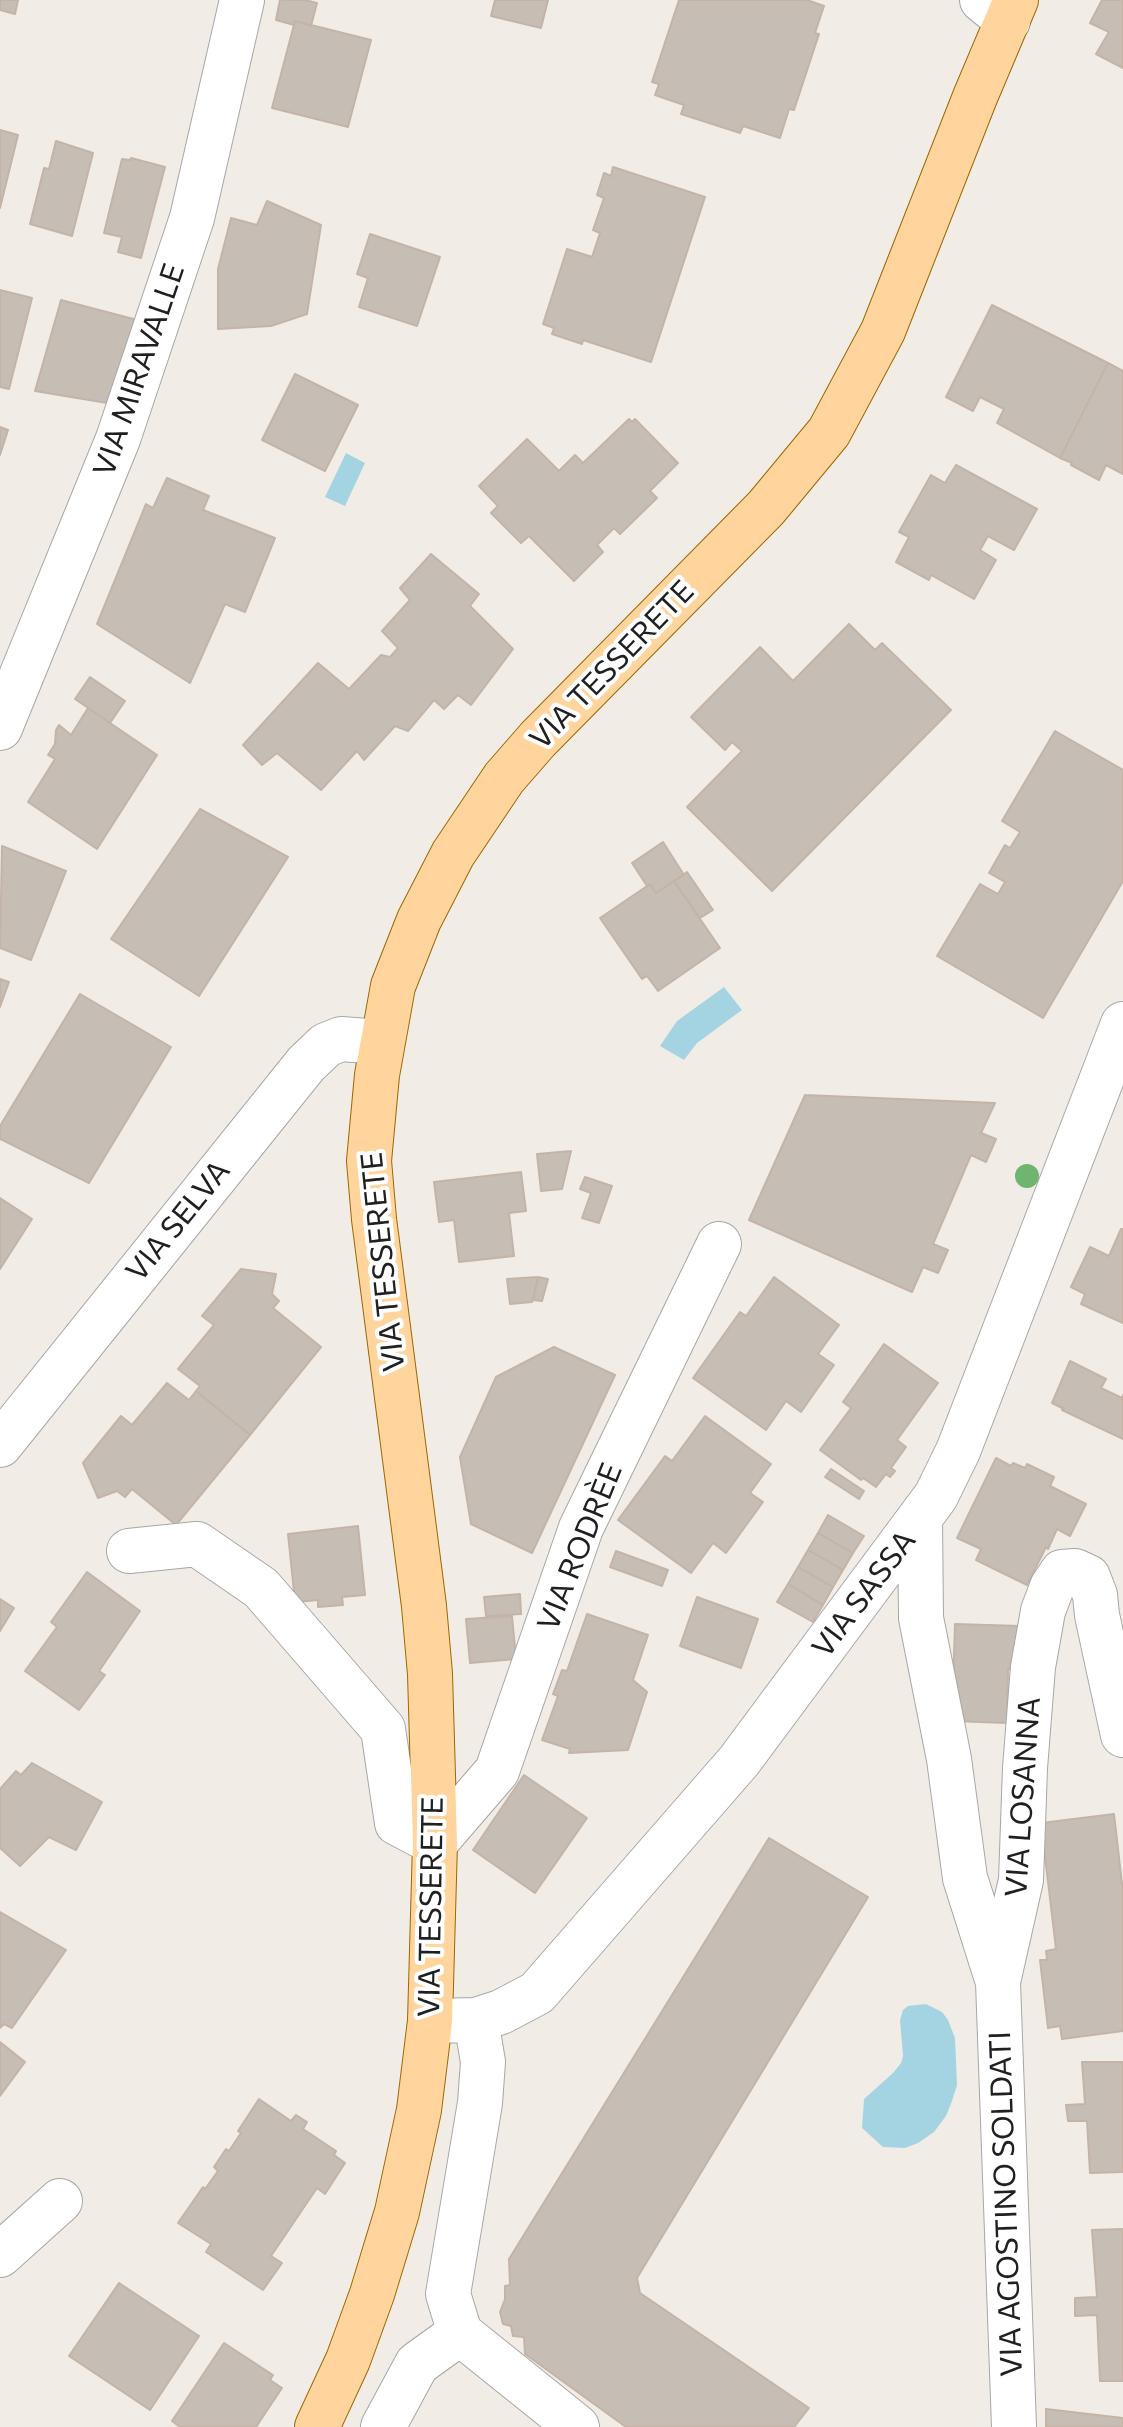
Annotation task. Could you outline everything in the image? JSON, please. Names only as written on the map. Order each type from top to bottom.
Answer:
[{"type":"main road","name":"VIA TESSERETE","points":[[317,2427],[353,2347],[397,2212],[419,2110],[430,2021],[434,1748],[424,1606],[369,1161],[381,1042],[393,986],[419,920],[453,854],[486,801],[538,739],[766,508],[829,432],[883,331],[975,97],[1002,7]]},
{"type":"street","name":"VIA MIRAVALLE","points":[[0,728],[118,439],[192,218],[242,0]]},
{"type":"street","name":"VIA SASSA","points":[[430,2021],[476,2020],[501,2012],[537,1993],[739,1761],[936,1496],[958,1451],[1123,1024]]},
{"type":"street","name":"VIA SELVA","points":[[0,1445],[306,1064],[326,1045],[341,1039],[381,1042]]},
{"type":"street","name":"VIA RODRÈE","points":[[435,1843],[497,1771],[581,1528],[719,1244]]},
{"type":"street","name":"VIA LOSANNA","points":[[920,1518],[921,1618],[949,1759],[965,1878],[998,1982]]},
{"type":"street","points":[[129,1551],[197,1544],[261,1588],[383,1729],[397,1823],[435,1843]]},
{"type":"street","points":[[1097,1615],[1123,1570]]},
{"type":"street","name":"VIA LOSANNA","points":[[998,1982],[1021,1880],[1033,1667],[1043,1611],[1052,1587],[1062,1572],[1075,1571],[1088,1577],[1095,1595],[1123,1735]]},
{"type":"street","name":"VIA AGOSTINO SOLDATI","points":[[998,1982],[1014,2427]]},
{"type":"street","points":[[476,2020],[483,2062],[480,2103],[448,2294],[460,2333],[577,2427]]},
{"type":"street","points":[[0,2255],[60,2201]]},
{"type":"street","points":[[383,2427],[417,2364],[460,2333]]},
{"type":"water","points":[[346,453],[365,463],[345,506],[325,497]]},
{"type":"water","points":[[724,987],[742,1010],[697,1043],[684,1060],[660,1046],[677,1021]]},
{"type":"water","points":[[926,2004],[942,2012],[955,2038],[957,2085],[946,2116],[934,2132],[905,2148],[883,2147],[862,2128],[864,2099],[901,2063],[900,2020],[903,2010],[908,2006]]},
{"type":"building","points":[[0,0],[18,0],[15,14],[0,10]]},
{"type":"building","points":[[280,0],[317,3],[311,26],[276,20]]},
{"type":"building","points":[[495,0],[548,0],[541,28],[491,16]]},
{"type":"building","points":[[679,0],[807,0],[824,6],[815,33],[819,34],[794,110],[789,109],[780,138],[743,126],[740,133],[681,114],[684,105],[655,95],[659,84],[652,82]]},
{"type":"building","points":[[1102,0],[1123,0],[1123,68],[1096,54],[1109,32],[1090,23]]},
{"type":"building","points":[[295,21],[371,40],[348,127],[272,108]]},
{"type":"building","points":[[0,130],[18,135],[0,208]]},
{"type":"building","points":[[56,141],[93,153],[72,236],[30,224],[44,168],[49,169]]},
{"type":"building","points":[[131,158],[165,167],[141,258],[118,252],[122,237],[104,233],[122,159]]},
{"type":"building","points":[[613,167],[705,197],[651,362],[583,340],[582,344],[552,334],[554,328],[543,324],[567,249],[592,257],[600,233],[593,230],[604,198],[597,195],[604,173],[611,176]]},
{"type":"building","points":[[267,201],[321,225],[307,314],[271,326],[218,329],[218,269],[231,218],[257,225]]},
{"type":"building","points":[[370,234],[440,257],[417,326],[359,307],[368,278],[357,274]]},
{"type":"building","points":[[0,290],[32,298],[9,389],[0,387]]},
{"type":"building","points":[[61,300],[141,321],[119,405],[35,391]]},
{"type":"building","points":[[992,305],[1108,363],[1060,458],[997,423],[1004,409],[980,397],[973,411],[946,397]]},
{"type":"building","points":[[1108,363],[1123,371],[1123,474],[1106,465],[1099,480],[1060,458]]},
{"type":"building","points":[[295,374],[358,405],[325,471],[262,440]]},
{"type":"building","points":[[629,419],[632,422],[635,419],[678,463],[650,491],[657,498],[620,534],[614,528],[597,545],[603,552],[574,581],[529,536],[521,543],[491,513],[498,506],[479,486],[527,439],[559,471],[575,455],[583,463]]},
{"type":"building","points":[[0,427],[8,430],[0,455]]},
{"type":"building","points":[[956,465],[1037,509],[1014,550],[988,536],[980,550],[996,560],[974,599],[931,575],[929,580],[896,562],[909,537],[899,532],[931,475],[945,483]]},
{"type":"building","points":[[167,478],[209,496],[203,510],[275,538],[245,612],[225,604],[190,683],[97,624],[146,504],[153,508]]},
{"type":"building","points":[[431,554],[479,594],[470,606],[513,649],[471,705],[458,695],[444,709],[434,700],[408,731],[395,726],[364,760],[357,751],[321,790],[277,753],[262,765],[243,745],[318,663],[349,689],[381,655],[390,657],[398,648],[382,631],[410,600],[400,588]]},
{"type":"building","points":[[849,624],[875,650],[882,643],[951,710],[772,891],[687,807],[742,751],[732,742],[725,750],[691,717],[760,647],[793,681]]},
{"type":"building","points":[[90,677],[125,701],[110,723],[75,699]]},
{"type":"building","points":[[88,708],[157,755],[97,849],[28,802],[55,759],[48,755],[55,744],[59,725],[71,735]]},
{"type":"building","points":[[1055,731],[1123,770],[1123,881],[1043,1018],[937,956],[980,884],[998,894],[1005,882],[989,873],[1005,845],[1010,848],[1020,832],[1002,821]]},
{"type":"building","points":[[200,809],[288,857],[199,996],[111,939]]},
{"type":"building","points":[[663,842],[684,875],[656,893],[650,884],[647,886],[632,863]]},
{"type":"building","points":[[2,846],[66,871],[31,960],[0,948]]},
{"type":"building","points":[[687,872],[713,910],[700,918],[674,881]]},
{"type":"building","points":[[674,881],[720,948],[658,991],[647,976],[642,979],[600,918],[650,884],[656,893]]},
{"type":"building","points":[[0,979],[9,982],[0,1007]]},
{"type":"building","points":[[80,994],[171,1047],[89,1183],[0,1139],[0,1126]]},
{"type":"building","points":[[805,1095],[995,1103],[981,1133],[996,1139],[986,1162],[971,1155],[933,1244],[948,1250],[938,1273],[923,1267],[912,1292],[749,1220]]},
{"type":"building","points":[[571,1151],[562,1189],[541,1191],[537,1154]]},
{"type":"building","points":[[521,1172],[526,1211],[509,1213],[514,1256],[459,1262],[454,1220],[439,1222],[434,1182]]},
{"type":"building","points":[[585,1177],[612,1186],[599,1223],[582,1218],[591,1193],[580,1189]]},
{"type":"building","points":[[0,1198],[32,1219],[0,1269]]},
{"type":"building","points":[[1121,1229],[1123,1323],[1081,1304],[1085,1294],[1071,1287],[1090,1247],[1109,1256]]},
{"type":"building","points":[[241,1269],[276,1274],[272,1294],[279,1301],[273,1308],[321,1347],[250,1435],[196,1391],[200,1386],[178,1369],[214,1325],[202,1316]]},
{"type":"building","points":[[538,1277],[532,1302],[510,1304],[507,1279]]},
{"type":"building","points":[[538,1277],[548,1279],[542,1301],[533,1300]]},
{"type":"building","points":[[774,1277],[839,1325],[818,1354],[834,1365],[801,1412],[786,1401],[766,1430],[693,1378],[740,1312],[746,1316]]},
{"type":"building","points":[[884,1344],[938,1383],[897,1440],[906,1447],[891,1468],[895,1471],[890,1477],[886,1474],[876,1487],[863,1478],[861,1480],[820,1450],[851,1408],[843,1402]]},
{"type":"building","points":[[554,1347],[615,1375],[532,1553],[471,1524],[460,1457],[496,1377]]},
{"type":"building","points":[[1070,1361],[1106,1379],[1101,1388],[1122,1398],[1123,1395],[1123,1439],[1052,1403]]},
{"type":"building","points":[[167,1383],[189,1400],[196,1391],[250,1435],[176,1525],[132,1489],[125,1497],[117,1491],[98,1498],[83,1463],[121,1416],[132,1425]]},
{"type":"building","points":[[705,1416],[771,1464],[750,1493],[763,1502],[726,1553],[713,1543],[691,1573],[618,1520],[665,1456],[672,1461]]},
{"type":"building","points":[[996,1458],[1011,1466],[1013,1463],[1025,1468],[1027,1464],[1054,1477],[1050,1486],[1086,1504],[1070,1536],[1057,1529],[1027,1585],[976,1560],[981,1549],[957,1538]]},
{"type":"building","points":[[831,1469],[864,1491],[859,1499],[825,1477]]},
{"type":"building","points":[[828,1515],[864,1536],[853,1553],[818,1533]]},
{"type":"building","points":[[358,1526],[365,1595],[342,1597],[343,1605],[318,1607],[318,1600],[295,1602],[288,1534]]},
{"type":"building","points":[[818,1533],[853,1553],[843,1570],[808,1550]]},
{"type":"building","points":[[808,1550],[843,1570],[833,1587],[798,1567]]},
{"type":"building","points":[[616,1551],[668,1570],[662,1586],[610,1567]]},
{"type":"building","points":[[798,1567],[833,1587],[823,1605],[788,1584]]},
{"type":"building","points":[[87,1572],[140,1611],[99,1671],[105,1675],[79,1710],[25,1671],[57,1627],[51,1622]]},
{"type":"building","points":[[788,1584],[823,1605],[813,1622],[777,1602]]},
{"type":"building","points":[[520,1594],[521,1614],[486,1616],[484,1597]]},
{"type":"building","points":[[697,1597],[758,1619],[741,1668],[680,1646]]},
{"type":"building","points":[[0,1599],[14,1608],[0,1631]]},
{"type":"building","points":[[587,1614],[648,1635],[633,1680],[647,1692],[628,1750],[569,1753],[570,1749],[542,1740],[558,1696],[553,1694],[562,1670],[567,1671]]},
{"type":"building","points":[[512,1616],[516,1659],[470,1663],[466,1619]]},
{"type":"building","points":[[955,1624],[1020,1626],[1019,1669],[1008,1669],[1007,1723],[952,1721]]},
{"type":"building","points":[[32,1763],[102,1802],[76,1850],[49,1837],[20,1866],[0,1848],[0,1789],[16,1771],[21,1775]]},
{"type":"building","points":[[524,1775],[587,1818],[535,1893],[473,1850]]},
{"type":"building","points":[[1114,1814],[1123,1892],[1123,2031],[1062,2039],[1060,2026],[1048,2028],[1040,1960],[1047,1960],[1046,1951],[1056,1949],[1041,1823]]},
{"type":"building","points":[[769,1838],[868,1897],[637,2278],[640,2293],[809,2408],[794,2427],[626,2427],[525,2354],[524,2337],[513,2336],[511,2326],[503,2324],[500,2312],[505,2299],[505,2286],[510,2285],[509,2259]]},
{"type":"building","points":[[0,1912],[66,1950],[12,2028],[4,2024],[0,2028]]},
{"type":"building","points":[[0,2042],[25,2062],[0,2096]]},
{"type":"building","points":[[1082,2062],[1123,2062],[1123,2172],[1090,2173],[1087,2121],[1068,2121],[1066,2105],[1085,2104]]},
{"type":"building","points":[[259,2099],[291,2121],[296,2115],[307,2122],[303,2129],[336,2151],[334,2155],[345,2163],[325,2194],[317,2188],[271,2256],[282,2263],[263,2290],[206,2252],[211,2244],[178,2223],[218,2171],[214,2167],[241,2133],[238,2131]]},
{"type":"building","points":[[1123,2229],[1123,2381],[1100,2381],[1097,2315],[1075,2316],[1075,2298],[1097,2297],[1092,2230]]},
{"type":"building","points":[[119,2283],[199,2336],[150,2410],[69,2356]]},
{"type":"building","points":[[224,2343],[273,2375],[270,2380],[282,2388],[256,2427],[180,2427],[172,2421]]},
{"type":"building","points":[[1046,2409],[1123,2418],[1123,2427],[1046,2427]]}]
